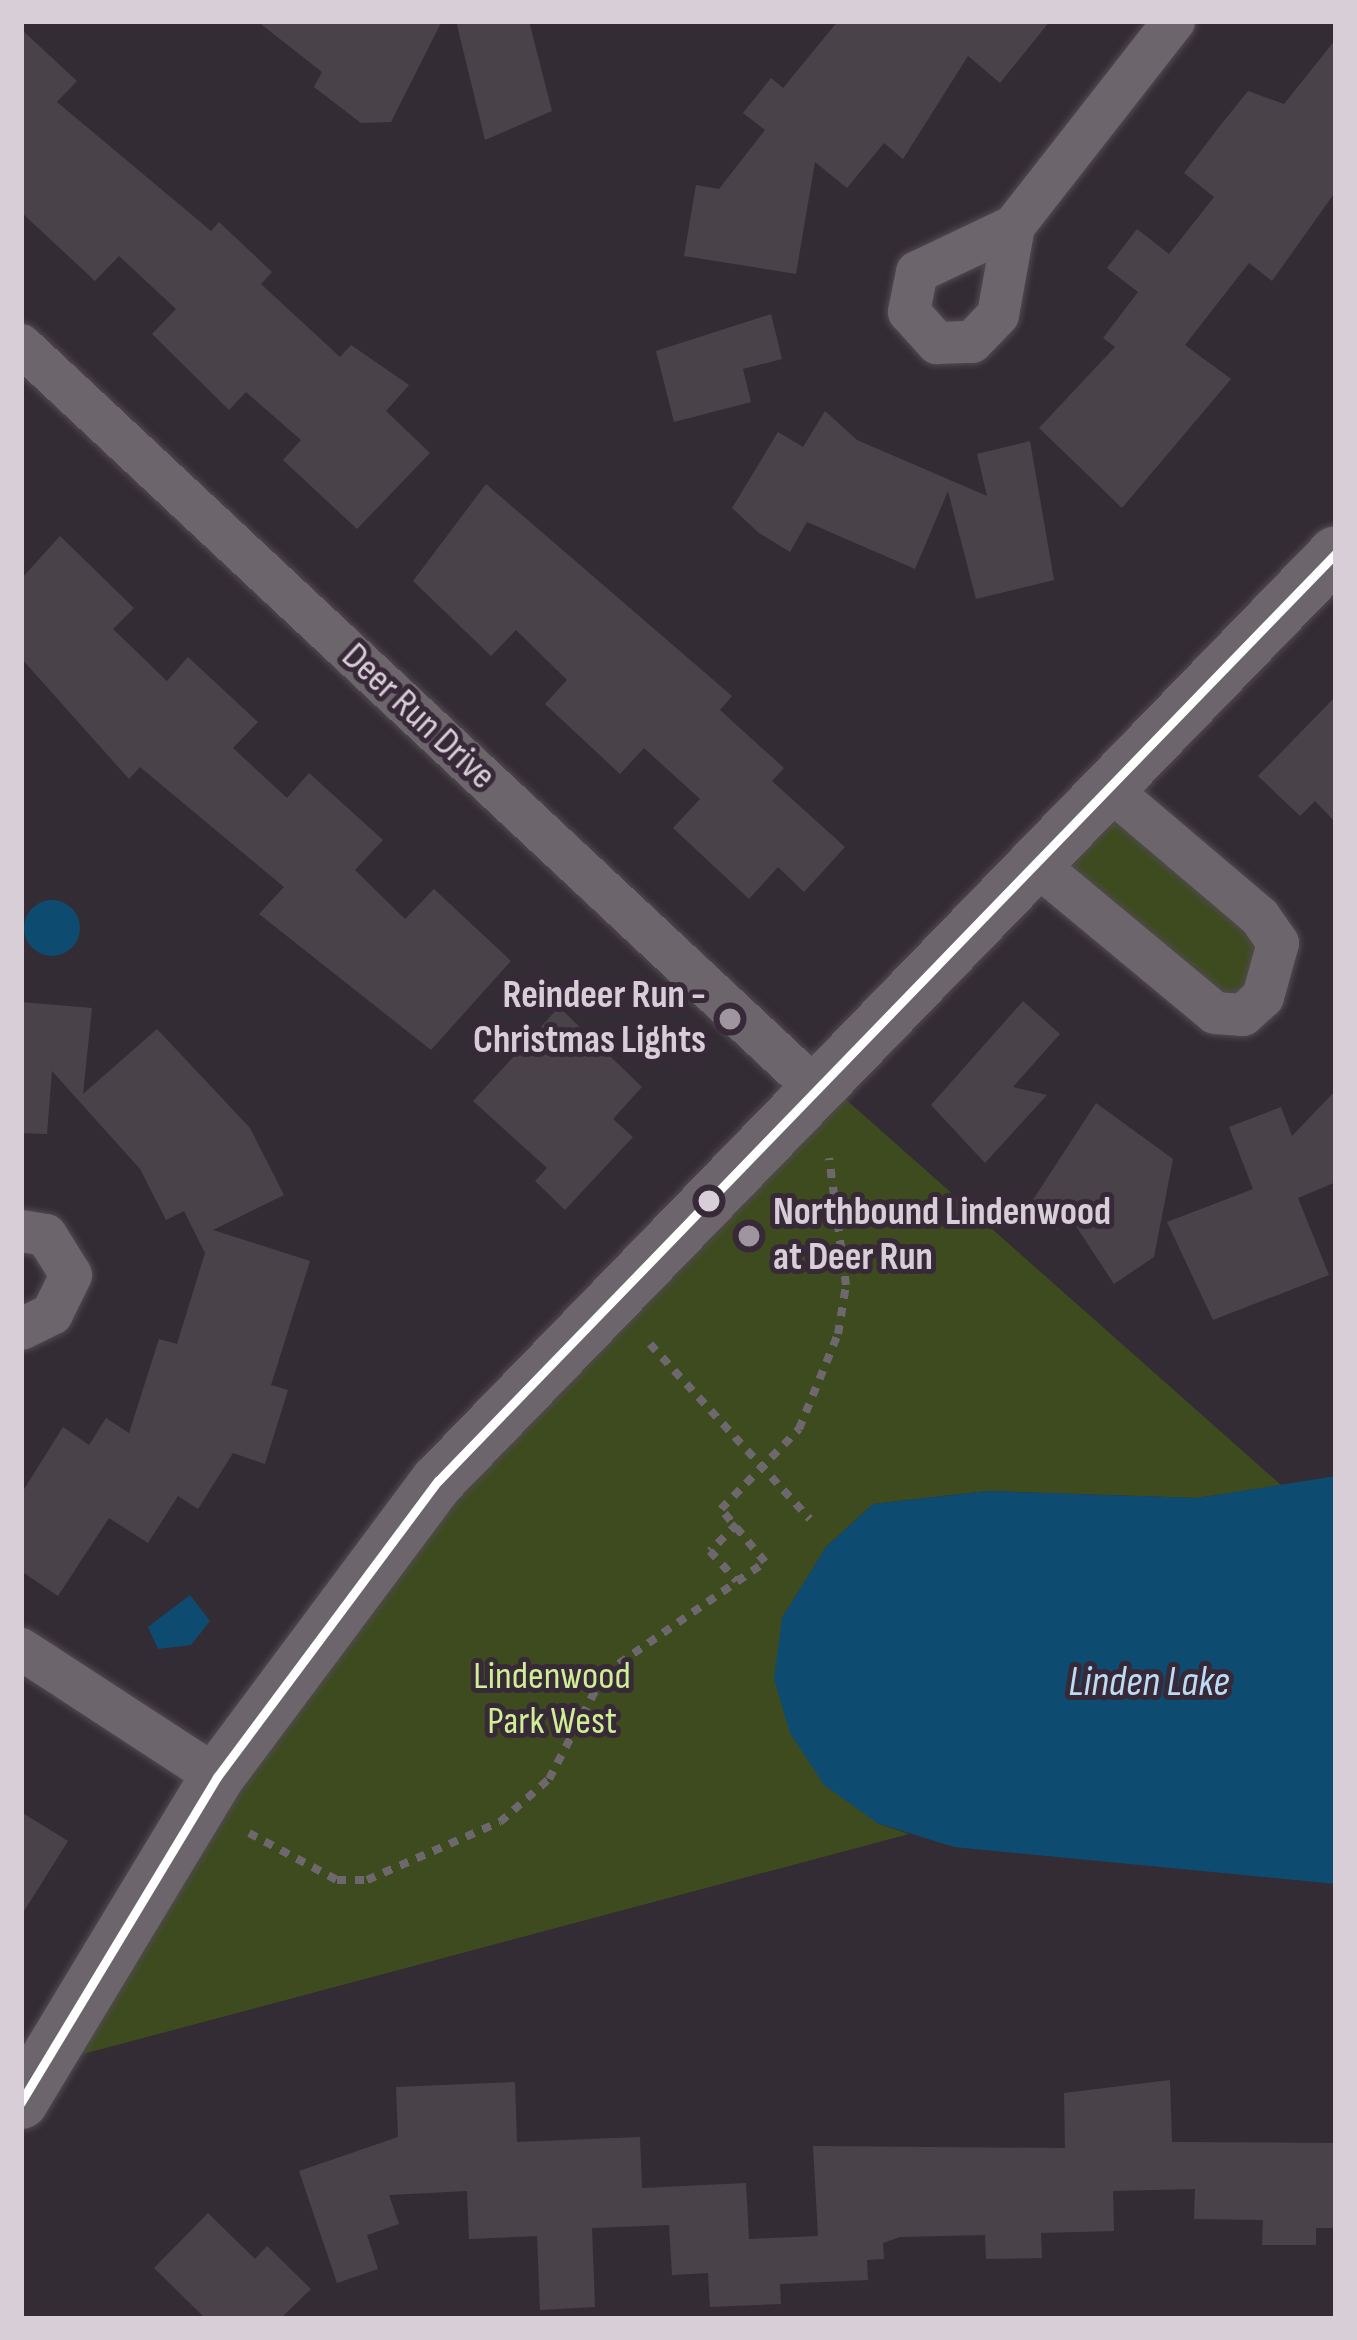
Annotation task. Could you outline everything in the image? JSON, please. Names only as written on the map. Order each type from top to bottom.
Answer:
[{"type":"street","points":[[1014,226],[1174,21]]},
{"type":"street","name":"Deer Run Drive","points":[[21,345],[816,1089]]},
{"type":"street","points":[[21,2102],[217,1777],[438,1481],[1336,553]]},
{"type":"street","points":[[1037,865],[1202,1005],[1243,1015],[1263,997],[1279,943],[1260,917],[1110,790]]},
{"type":"street","points":[[21,1231],[46,1234],[71,1275],[52,1314],[21,1329]]},
{"type":"street","points":[[21,1649],[217,1777]]},
{"type":"path","points":[[249,1833],[337,1880],[367,1880],[500,1822],[549,1780],[604,1674],[765,1562],[722,1509],[799,1429],[838,1334],[846,1286],[830,1158]]},
{"type":"path","points":[[650,1344],[810,1520]]},
{"type":"path","points":[[737,1524],[710,1550],[737,1581]]},
{"type":"green space","points":[[1110,790],[1278,943],[1243,1015],[1037,865]]},
{"type":"green space","name":"Lindenwood Park West","points":[[824,1080],[1281,1485],[1197,1498],[987,1491],[873,1504],[826,1547],[782,1618],[877,1823],[909,1834],[38,2066],[438,1481]]},
{"type":"water","points":[[52,900],[72,908],[80,928],[72,948],[52,956],[32,948],[24,928],[32,908]]},
{"type":"water","name":"Linden Lake","points":[[1336,1476],[1336,1884],[954,1847],[877,1823],[824,1785],[790,1733],[774,1679],[782,1618],[826,1547],[873,1504],[987,1491],[1197,1498]]},
{"type":"water","points":[[190,1595],[210,1621],[191,1645],[158,1649],[148,1627]]},
{"type":"building","points":[[257,21],[442,21],[391,122],[361,123],[314,87],[322,72]]},
{"type":"building","points":[[456,21],[529,21],[552,111],[485,140]]},
{"type":"building","points":[[838,21],[1050,21],[1000,83],[968,56],[903,159],[884,143],[847,188],[815,162],[796,274],[684,256],[696,185],[719,189],[765,130],[743,113],[771,78],[783,88]]},
{"type":"building","points":[[21,29],[77,81],[57,102],[211,231],[219,222],[272,272],[261,284],[340,357],[351,345],[409,385],[386,411],[430,453],[357,529],[283,460],[301,440],[246,392],[229,410],[152,334],[176,309],[119,256],[95,281],[21,212]]},
{"type":"building","points":[[1336,39],[1336,191],[1272,281],[1249,263],[1185,345],[1231,379],[1122,508],[1039,428],[1115,347],[1103,338],[1138,292],[1107,268],[1137,229],[1169,254],[1214,197],[1184,173],[1219,127],[1248,91],[1284,104]]},
{"type":"building","points":[[771,314],[782,359],[743,369],[751,402],[674,422],[656,351]]},
{"type":"building","points":[[825,411],[857,440],[987,496],[977,454],[1030,441],[1054,580],[976,599],[948,491],[915,569],[807,522],[790,552],[759,533],[732,508],[778,432],[803,447]]},
{"type":"building","points":[[486,484],[732,696],[720,710],[784,768],[772,781],[845,847],[804,892],[778,867],[749,899],[673,828],[700,799],[644,748],[620,774],[545,704],[567,680],[516,630],[491,656],[413,581]]},
{"type":"building","points":[[60,536],[134,608],[113,629],[167,681],[188,657],[258,722],[233,748],[287,798],[309,773],[383,840],[355,870],[405,919],[434,889],[511,961],[431,1050],[259,914],[284,887],[140,767],[129,779],[21,658],[21,579]]},
{"type":"building","points":[[1336,696],[1336,823],[1315,801],[1300,816],[1258,776]]},
{"type":"building","points":[[1023,1001],[1060,1034],[1013,1087],[1047,1095],[985,1163],[931,1105]]},
{"type":"building","points":[[21,1002],[92,1008],[83,1094],[157,1029],[250,1128],[284,1195],[213,1230],[310,1261],[271,1385],[288,1390],[265,1464],[233,1453],[198,1509],[178,1496],[148,1543],[109,1518],[58,1596],[21,1571],[21,1494],[63,1427],[89,1445],[106,1418],[129,1433],[159,1339],[177,1344],[205,1253],[184,1211],[166,1220],[140,1169],[52,1071],[47,1134],[21,1133]]},
{"type":"building","points":[[559,1007],[642,1087],[613,1119],[633,1137],[565,1210],[535,1181],[547,1168],[473,1101]]},
{"type":"building","points":[[1336,1090],[1336,1182],[1298,1198],[1329,1275],[1213,1320],[1167,1222],[1253,1189],[1229,1127],[1281,1107],[1292,1136]]},
{"type":"building","points":[[1096,1103],[1173,1159],[1154,1257],[1114,1284],[1066,1211],[1057,1230],[1027,1209]]},
{"type":"building","points":[[21,1812],[68,1841],[21,1916]]},
{"type":"building","points":[[1170,2080],[1172,2142],[1336,2143],[1336,2228],[1316,2228],[1316,2245],[1262,2245],[1263,2220],[1194,2219],[1195,2189],[1113,2191],[1114,2231],[1041,2233],[1042,2258],[986,2259],[985,2235],[900,2237],[883,2243],[884,2259],[867,2260],[868,2280],[780,2284],[781,2304],[710,2307],[708,2273],[672,2275],[669,2225],[592,2228],[595,2307],[540,2310],[537,2236],[469,2239],[467,2191],[389,2195],[399,2224],[367,2235],[378,2269],[337,2283],[299,2171],[398,2137],[396,2087],[515,2082],[517,2142],[640,2137],[642,2188],[746,2183],[749,2239],[818,2236],[813,2146],[1065,2148],[1064,2093]]},
{"type":"building","points":[[208,2213],[255,2259],[267,2246],[311,2289],[280,2319],[206,2319],[154,2268]]},
{"type":"transit line","points":[[21,2102],[217,1777],[438,1481],[1336,553]]},
{"type":"place","name":"Reindeer Run - Christmas Lights","points":[[730,1019]]},
{"type":"place","name":"Northbound Lindenwood at Deer Run","points":[[749,1236]]}]
